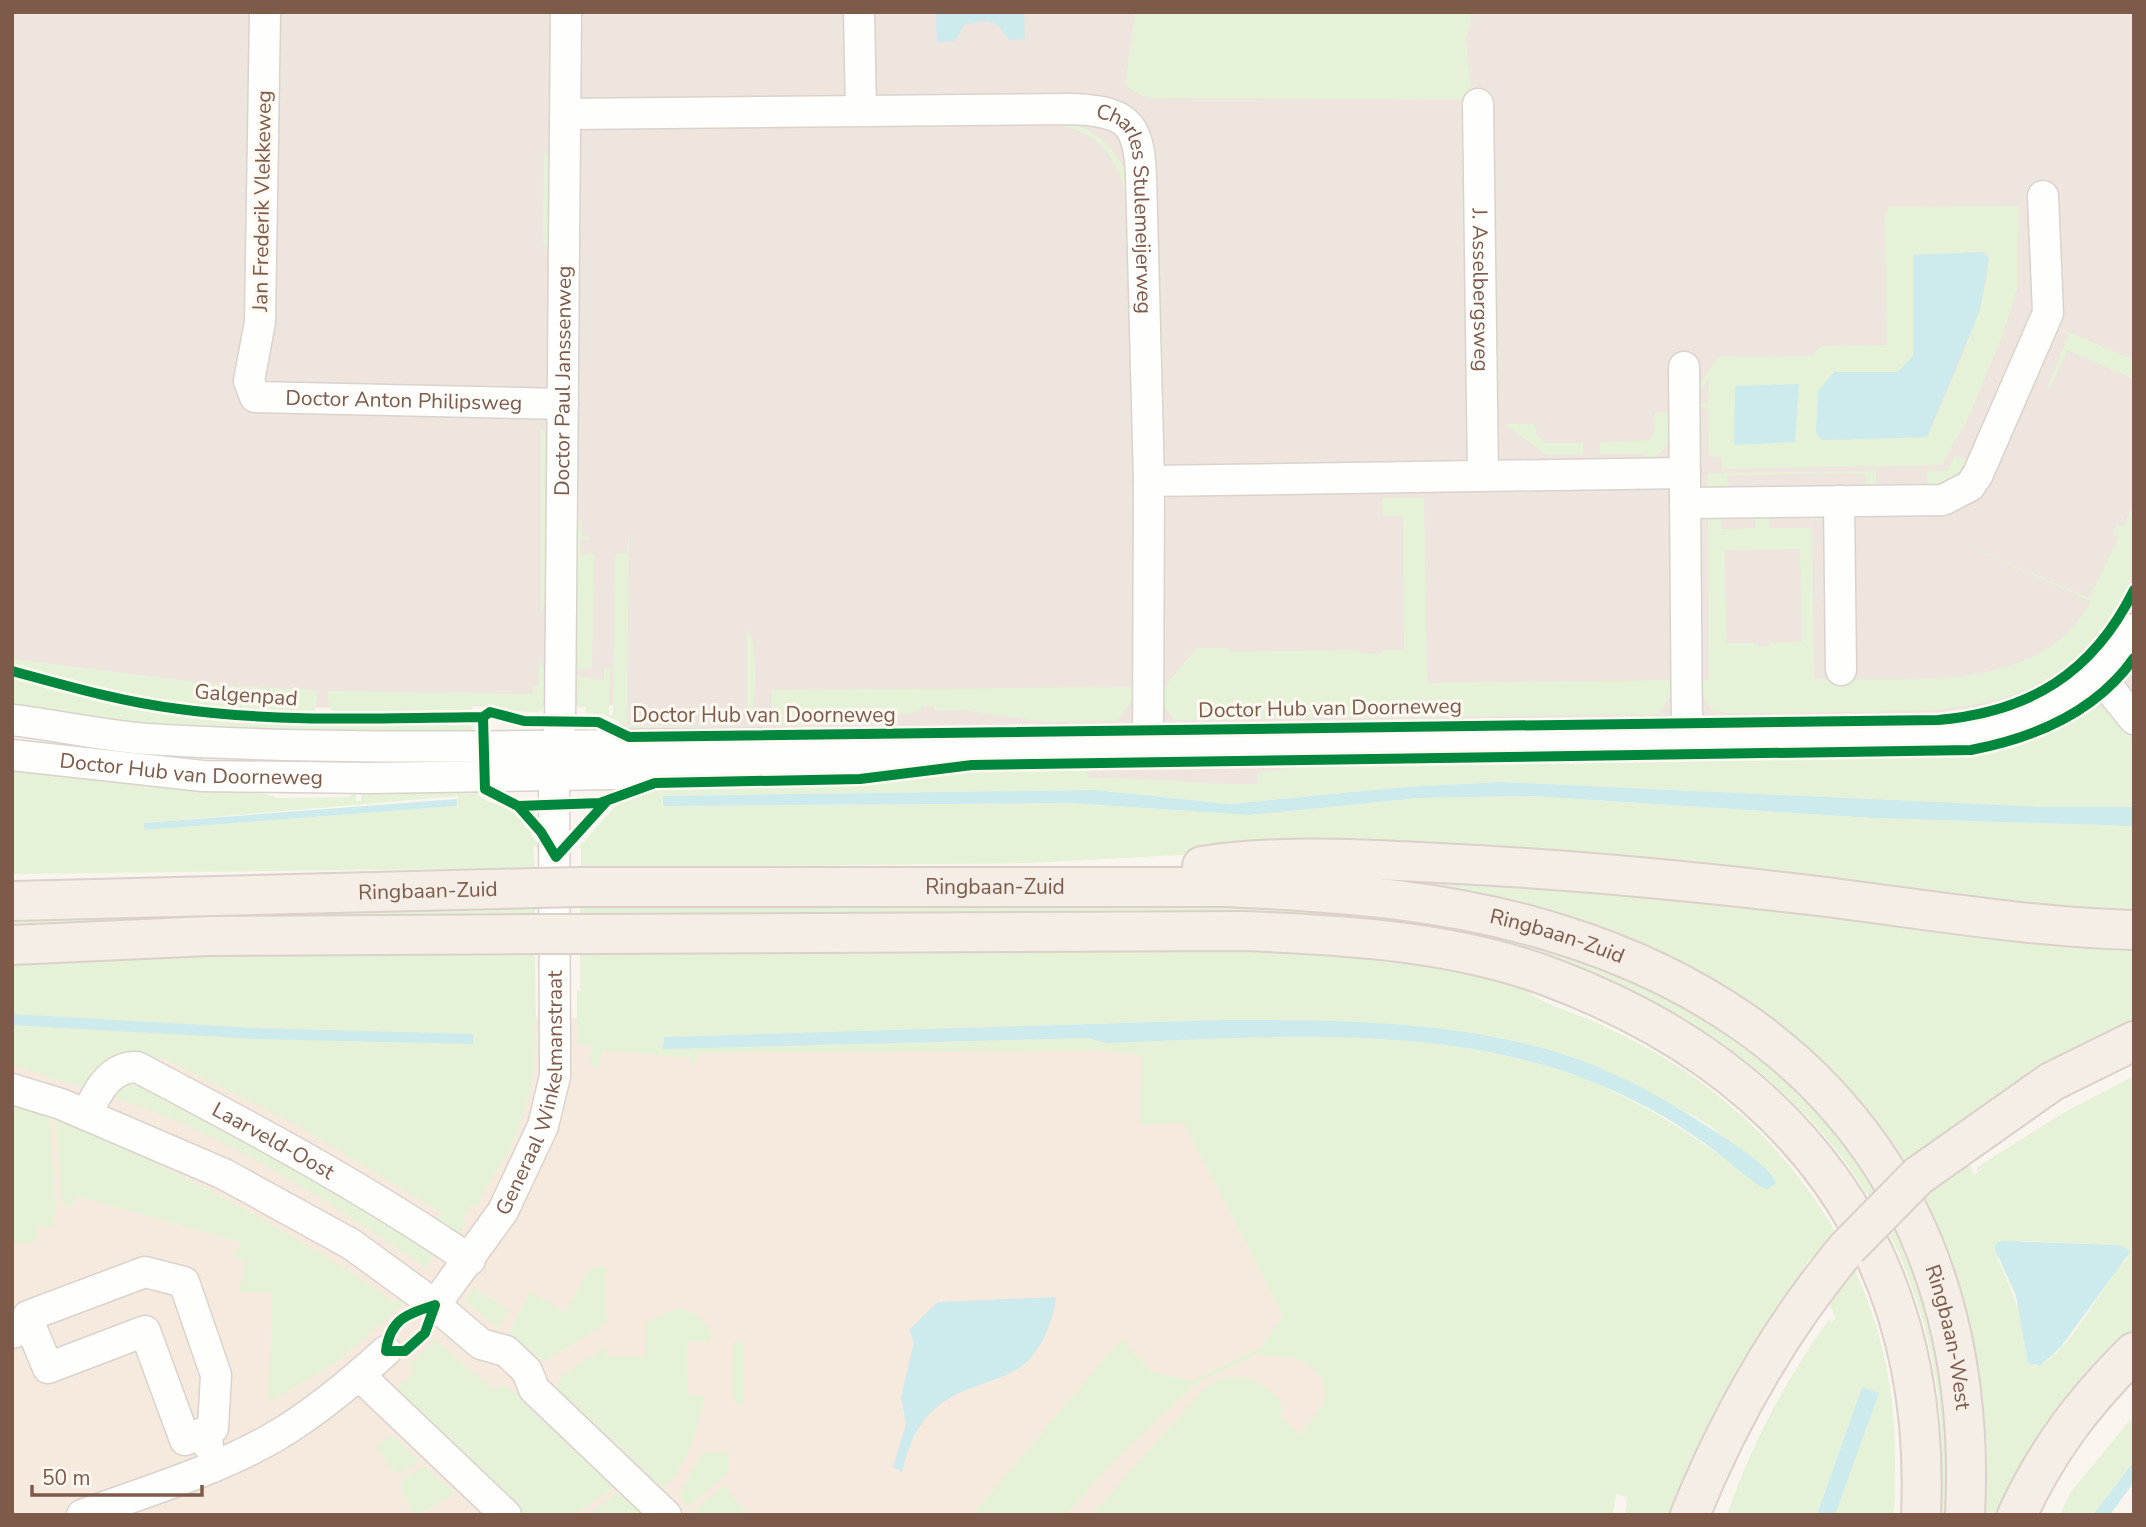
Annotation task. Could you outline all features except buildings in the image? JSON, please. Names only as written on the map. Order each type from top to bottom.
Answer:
[{"type":"main road","points":[[1060,887],[1232,861],[1413,862],[1572,870],[1816,896],[2031,923],[2134,930]]},
{"type":"main road","name":"Ringbaan-Zuid","points":[[12,901],[580,887],[1226,887],[1332,892],[1475,913],[1562,934],[1644,965],[1736,1017],[1783,1051],[1834,1100],[1911,1182]]},
{"type":"main road","name":"Ringbaan-Zuid","points":[[12,945],[209,936],[1244,931],[1334,935],[1482,958],[1545,975],[1614,1005],[1672,1036],[1736,1080],[1779,1116],[1819,1162],[1842,1194]]},
{"type":"main road","points":[[1715,1515],[1769,1395],[1854,1258],[1911,1182],[2051,1082],[2134,1041]]},
{"type":"main road","points":[[1911,1182],[2017,1130],[2073,1096],[2134,1065]]},
{"type":"main road","name":"Ringbaan-West","points":[[1911,1182],[1917,1225],[1938,1276],[1960,1372],[1967,1451],[1965,1515]]},
{"type":"main road","name":"Ringbaan-West","points":[[1842,1194],[1885,1278],[1901,1325],[1920,1442],[1921,1515]]},
{"type":"main road","points":[[1690,1515],[1716,1452],[1783,1330],[1854,1258]]},
{"type":"main road","points":[[2017,1515],[2063,1433],[2089,1397],[2134,1352]]},
{"type":"main road","points":[[2039,1515],[2058,1478],[2079,1448],[2108,1409],[2134,1382]]},
{"type":"street","name":"Jan Frederik Vlekkeweg","points":[[250,388],[260,322],[265,12]]},
{"type":"street","name":"Doctor Paul Janssenweg","points":[[557,761],[566,12]]},
{"type":"street","points":[[859,12],[861,110]]},
{"type":"street","name":"J. Asselbergsweg","points":[[1478,104],[1483,475]]},
{"type":"street","name":"Charles Stulemeijerweg","points":[[566,114],[1081,110],[1109,113],[1128,121],[1137,139],[1140,157],[1149,481],[1148,746]]},
{"type":"street","points":[[1686,503],[1943,500],[1970,486],[1978,474],[2048,313],[2043,196]]},
{"type":"street","points":[[1684,367],[1687,739]]},
{"type":"street","name":"Doctor Anton Philipsweg","points":[[250,388],[255,397],[264,399],[563,404]]},
{"type":"street","points":[[1149,481],[1685,473]]},
{"type":"street","points":[[1839,501],[1841,670]]},
{"type":"street","name":"Doctor Hub van Doorneweg","points":[[12,755],[203,776],[900,744],[999,748],[1969,734],[2023,721],[2066,699],[2094,677],[2134,629]]},
{"type":"street","points":[[2094,677],[2109,688],[2134,719]]},
{"type":"street","name":"Doctor Hub van Doorneweg","points":[[12,720],[145,738],[557,761]]},
{"type":"street","name":"Generaal Winkelmanstraat","points":[[435,1305],[503,1211],[543,1126],[555,1076],[557,761]]},
{"type":"street","name":"Laarveld-Oost","points":[[88,1115],[105,1082],[124,1067],[137,1067],[305,1156],[388,1204],[470,1259]]},
{"type":"street","points":[[12,1089],[88,1115],[223,1174],[351,1244],[435,1305],[481,1344],[491,1365],[514,1386],[534,1389],[666,1515]]},
{"type":"street","points":[[145,1272],[184,1282],[216,1375],[213,1429],[185,1440],[145,1331],[48,1368],[22,1330],[28,1316],[145,1272]]},
{"type":"street","points":[[82,1515],[216,1465],[277,1435],[359,1375],[386,1351]]},
{"type":"street","points":[[359,1375],[506,1515]]},
{"type":"street","points":[[203,1433],[216,1465]]},
{"type":"shaded area","points":[[12,12],[2134,12],[2134,828],[1564,768],[1252,790],[626,787],[618,705],[251,708],[12,661]]},
{"type":"shaded area","points":[[12,1008],[1435,1033],[1585,1515],[12,1515]]},
{"type":"green space","points":[[1135,12],[1472,12],[1466,41],[1472,99],[1147,98],[1125,86]]},
{"type":"green space","points":[[1069,122],[1088,130],[1116,155],[1126,173],[1128,216],[1117,168],[1103,148],[1082,132],[1051,124]]},
{"type":"green space","points":[[544,152],[552,161],[552,248],[543,247]]},
{"type":"green space","points":[[2019,206],[2017,289],[2003,334],[1964,428],[1955,439],[1943,465],[1722,469],[1722,457],[1709,456],[1708,408],[1697,407],[1697,403],[1708,403],[1709,380],[1697,393],[1697,389],[1718,357],[1812,356],[1821,346],[1887,345],[1885,213],[1888,213],[1888,207]],"holes":[[[1985,252],[1988,266],[1978,314],[1927,437],[1822,440],[1834,372],[1899,372],[1913,356],[1913,255]]]},
{"type":"green space","points":[[1129,230],[1133,307],[1128,307]]},
{"type":"green space","points":[[2054,326],[2134,360],[2134,379],[2067,350],[2050,388],[2047,387],[2069,335]]},
{"type":"green space","points":[[1655,413],[1667,413],[1675,419],[1670,439],[1659,454],[1646,462],[1646,454],[1600,454],[1600,443],[1650,440],[1654,433]]},
{"type":"green space","points":[[1505,424],[1535,424],[1536,434],[1545,443],[1583,443],[1583,455],[1546,455]]},
{"type":"green space","points":[[541,427],[548,438],[549,600],[545,601],[541,616]]},
{"type":"green space","points":[[1955,455],[1973,463],[1966,475],[1927,491],[1927,471],[1947,471]]},
{"type":"green space","points":[[1876,471],[1876,489],[1866,489],[1865,473],[1727,475],[1727,496],[1707,490],[1708,473]]},
{"type":"green space","points":[[1382,498],[1424,498],[1427,683],[1670,680],[1675,688],[1659,714],[1174,720],[1162,702],[1159,686],[1168,686],[1168,682],[1197,648],[1229,648],[1229,652],[1359,650],[1359,653],[1381,654],[1381,650],[1404,650],[1403,516],[1383,516]]},
{"type":"green space","points":[[2134,503],[2134,564],[2131,580],[2119,604],[2099,632],[2075,658],[2049,677],[2022,691],[1963,706],[1866,712],[1727,713],[1712,710],[1704,698],[1700,680],[1709,680],[1708,514],[1721,513],[1722,529],[1755,528],[1756,513],[1770,512],[1770,528],[1811,528],[1811,512],[1822,512],[1828,519],[1812,520],[1814,679],[1927,679],[1967,675],[2005,667],[2039,653],[2069,632],[2091,601],[1948,537],[2089,598],[2119,537],[2112,534],[2116,525],[2123,527]],"holes":[[[1800,549],[1802,642],[1769,643],[1769,647],[1758,647],[1758,643],[1726,643],[1725,550]]]},
{"type":"green space","points":[[581,518],[581,536],[589,536],[589,539],[580,540],[580,554],[594,553],[592,668],[576,671],[577,523]]},
{"type":"green space","points":[[629,527],[627,725],[729,726],[631,727],[602,714],[586,713],[586,707],[578,707],[576,676],[604,680],[604,668],[610,668],[609,715],[613,715],[615,553],[627,553]]},
{"type":"green space","points":[[747,630],[751,637],[755,662],[755,694],[747,727]]},
{"type":"green space","points":[[539,654],[545,675],[548,675],[542,711],[526,712],[473,705],[472,710],[334,712],[329,707],[328,691],[533,694],[533,686],[539,686]]},
{"type":"green space","points":[[12,659],[228,686],[318,690],[315,710],[309,712],[229,710],[161,702],[12,666]]},
{"type":"green space","points":[[12,677],[118,705],[181,716],[251,721],[468,725],[473,726],[473,737],[290,737],[125,724],[124,721],[113,722],[12,703]]},
{"type":"green space","points":[[1136,687],[1130,704],[1117,721],[1044,722],[962,710],[934,711],[934,706],[921,706],[921,711],[833,724],[777,726],[772,713],[771,690]]},
{"type":"green space","points":[[2093,706],[2112,711],[2134,741],[2134,807],[2041,807],[1501,782],[1404,787],[1230,804],[1094,790],[663,796],[663,792],[662,809],[663,806],[1070,803],[1249,815],[1419,798],[1531,796],[1873,818],[2134,826],[2134,919],[1198,854],[1031,863],[581,868],[581,848],[578,848],[621,800],[660,786],[959,769],[1084,766],[1087,766],[1088,778],[1258,784],[1258,773],[1323,763],[1955,756],[1992,751],[2044,734]]},
{"type":"green space","points":[[12,765],[243,787],[278,798],[347,797],[356,793],[356,801],[361,801],[361,790],[474,789],[485,800],[512,812],[525,825],[538,845],[538,848],[533,846],[535,868],[12,874]],"holes":[[[458,796],[458,809],[457,806],[145,830],[145,823]]]},
{"type":"green space","points":[[1361,870],[2134,939],[2134,1026],[1958,1127],[1957,1123],[1953,1126],[1974,1175],[1984,1167],[1977,1171],[1977,1167],[2063,1113],[2134,1076],[2134,1340],[2007,1515],[1983,1515],[1987,1447],[1983,1393],[1963,1296],[1925,1201],[1900,1160],[1768,1019],[1363,881]],"holes":[[[2022,1241],[2119,1245],[2128,1258],[2059,1351],[2047,1361],[2035,1366],[2027,1359],[2021,1319],[1997,1257]]]},
{"type":"green space","points":[[1097,902],[1344,909],[1493,932],[1632,978],[1717,1024],[1798,1089],[1850,1149],[1896,1220],[1941,1341],[1951,1515],[1938,1515],[1942,1438],[1932,1361],[1923,1322],[1897,1250],[1858,1180],[1833,1146],[1805,1115],[1744,1059],[1674,1014],[1604,979],[1559,962],[1513,952],[1270,917],[1195,911],[1105,910],[580,919],[580,908]]},
{"type":"green space","points":[[535,908],[535,919],[12,931],[12,914]]},
{"type":"green space","points":[[1123,940],[1417,959],[1534,988],[1532,995],[1539,999],[1613,1030],[1679,1067],[1727,1103],[1770,1143],[1807,1188],[1838,1237],[1863,1289],[1881,1345],[1892,1402],[1895,1475],[1893,1515],[1835,1515],[1878,1394],[1862,1387],[1817,1515],[1727,1515],[1747,1463],[1784,1389],[1829,1319],[1832,1322],[1835,1317],[1810,1258],[1771,1324],[1675,1515],[1625,1515],[1627,1497],[1616,1494],[1613,1515],[1091,1515],[1201,1392],[1221,1379],[1243,1378],[1264,1386],[1281,1403],[1282,1422],[1285,1420],[1299,1435],[1324,1404],[1326,1393],[1323,1381],[1315,1370],[1297,1359],[1257,1354],[1195,1384],[1103,1472],[1067,1515],[972,1515],[1121,1339],[1152,1372],[1192,1381],[1260,1348],[1283,1316],[1184,1123],[1140,1125],[1142,1056],[1108,1050],[699,1053],[690,1072],[691,1058],[602,1050],[600,1066],[590,1066],[591,1046],[577,1044],[577,990],[583,991],[580,989],[580,947]],"holes":[[[1222,1020],[1393,1025],[1504,1041],[1558,1055],[1611,1074],[1705,1123],[1730,1145],[1757,1184],[1679,1128],[1595,1083],[1540,1064],[1481,1051],[1419,1042],[1290,1036],[1107,1043],[1092,1038],[663,1049],[665,1037]]]},
{"type":"green space","points":[[535,947],[536,1026],[533,1026],[533,1030],[536,1031],[536,1048],[528,1096],[506,1158],[504,1157],[476,1207],[471,1205],[463,1217],[467,1221],[459,1235],[437,1221],[442,1213],[292,1122],[162,1058],[140,1056],[89,1090],[12,1065],[12,1025],[257,1039],[473,1034],[255,1028],[12,1014],[12,959]]},
{"type":"green space","points":[[121,1079],[282,1160],[436,1255],[426,1268],[351,1217],[233,1148],[150,1110],[107,1095]]},
{"type":"green space","points":[[12,1101],[49,1115],[56,1210],[52,1228],[39,1225],[34,1243],[12,1244]]},
{"type":"green space","points":[[56,1117],[144,1157],[230,1201],[314,1249],[395,1302],[400,1297],[406,1302],[338,1361],[269,1403],[272,1293],[239,1292],[246,1261],[235,1258],[240,1242],[76,1196],[72,1208],[62,1205]]},
{"type":"green space","points":[[591,1267],[605,1267],[606,1324],[545,1361],[538,1361],[507,1337],[530,1292],[565,1312]]},
{"type":"green space","points":[[473,1288],[509,1309],[498,1328],[465,1300]]},
{"type":"green space","points":[[677,1309],[701,1318],[709,1329],[711,1342],[687,1342],[688,1395],[705,1396],[695,1434],[683,1463],[667,1484],[658,1488],[646,1483],[651,1477],[568,1398],[563,1402],[556,1387],[562,1375],[606,1347],[607,1357],[646,1357],[646,1322]]},
{"type":"green space","points":[[435,1340],[495,1391],[502,1384],[548,1413],[546,1421],[615,1487],[574,1515],[520,1515],[394,1390],[414,1372],[408,1364]]},
{"type":"green space","points":[[733,1342],[744,1342],[744,1404],[734,1404]]},
{"type":"green space","points":[[2134,1415],[2134,1461],[2093,1515],[2060,1515],[2070,1493]]},
{"type":"green space","points":[[393,1435],[420,1461],[397,1474],[395,1469],[391,1471],[377,1445]]},
{"type":"green space","points":[[702,1453],[729,1453],[729,1472],[688,1507],[679,1496]]},
{"type":"green space","points":[[426,1466],[455,1494],[419,1514],[417,1511],[413,1512],[399,1486],[403,1484],[401,1480]]},
{"type":"green space","points":[[724,1485],[749,1515],[690,1515],[693,1512]]},
{"type":"green space","points":[[619,1492],[643,1515],[586,1515]]},
{"type":"water","points":[[936,12],[1024,12],[1025,39],[1009,40],[998,25],[988,21],[965,24],[955,41],[937,42]]},
{"type":"water","points":[[1983,252],[1989,258],[1980,310],[1927,437],[1822,440],[1816,433],[1818,391],[1834,372],[1898,372],[1913,356],[1913,255]]},
{"type":"water","points":[[1799,384],[1795,442],[1734,445],[1735,386]]},
{"type":"water","points":[[1501,782],[2041,807],[2134,807],[2134,826],[1873,818],[1531,796],[1419,798],[1249,815],[1070,803],[663,806],[663,796],[1094,790],[1230,804],[1404,787]]},
{"type":"water","points":[[457,799],[457,806],[145,830],[144,823]]},
{"type":"water","points":[[12,1014],[255,1028],[473,1034],[473,1044],[257,1039],[12,1025]]},
{"type":"water","points":[[1222,1020],[1395,1024],[1481,1035],[1565,1055],[1624,1079],[1680,1109],[1750,1155],[1767,1170],[1776,1183],[1768,1189],[1761,1187],[1680,1126],[1636,1101],[1590,1081],[1533,1062],[1474,1049],[1414,1041],[1290,1037],[1107,1043],[1088,1038],[663,1049],[664,1037]]},
{"type":"water","points":[[1996,1243],[2119,1245],[2131,1251],[2060,1348],[2040,1366],[2028,1363],[2016,1296],[1995,1249]]},
{"type":"water","points":[[1056,1297],[1044,1338],[1032,1356],[1016,1370],[946,1400],[926,1418],[917,1431],[902,1472],[893,1467],[906,1424],[901,1397],[914,1342],[909,1330],[938,1302]]},
{"type":"water","points":[[1862,1387],[1879,1393],[1835,1515],[1817,1515]]},
{"type":"water","points":[[2134,1461],[2134,1482],[2110,1515],[2093,1515]]},
{"type":"cycle path","points":[[483,717],[490,712],[524,721],[598,722],[629,737],[1938,720],[1971,716],[2002,708],[2055,683],[2099,644],[2118,619],[2134,590]]},
{"type":"cycle path","points":[[518,806],[600,803],[655,783],[860,779],[972,765],[1971,750],[2018,738],[2062,720],[2101,693],[2119,677],[2134,658]]},
{"type":"cycle path","name":"Galgenpad","points":[[12,671],[137,702],[217,713],[331,719],[483,717]]},
{"type":"cycle path","points":[[483,717],[485,789],[518,806],[541,832],[556,857],[606,802]]},
{"type":"cycle path","points":[[435,1305],[425,1333],[405,1351],[386,1351],[391,1332],[402,1319],[435,1305]]}]
